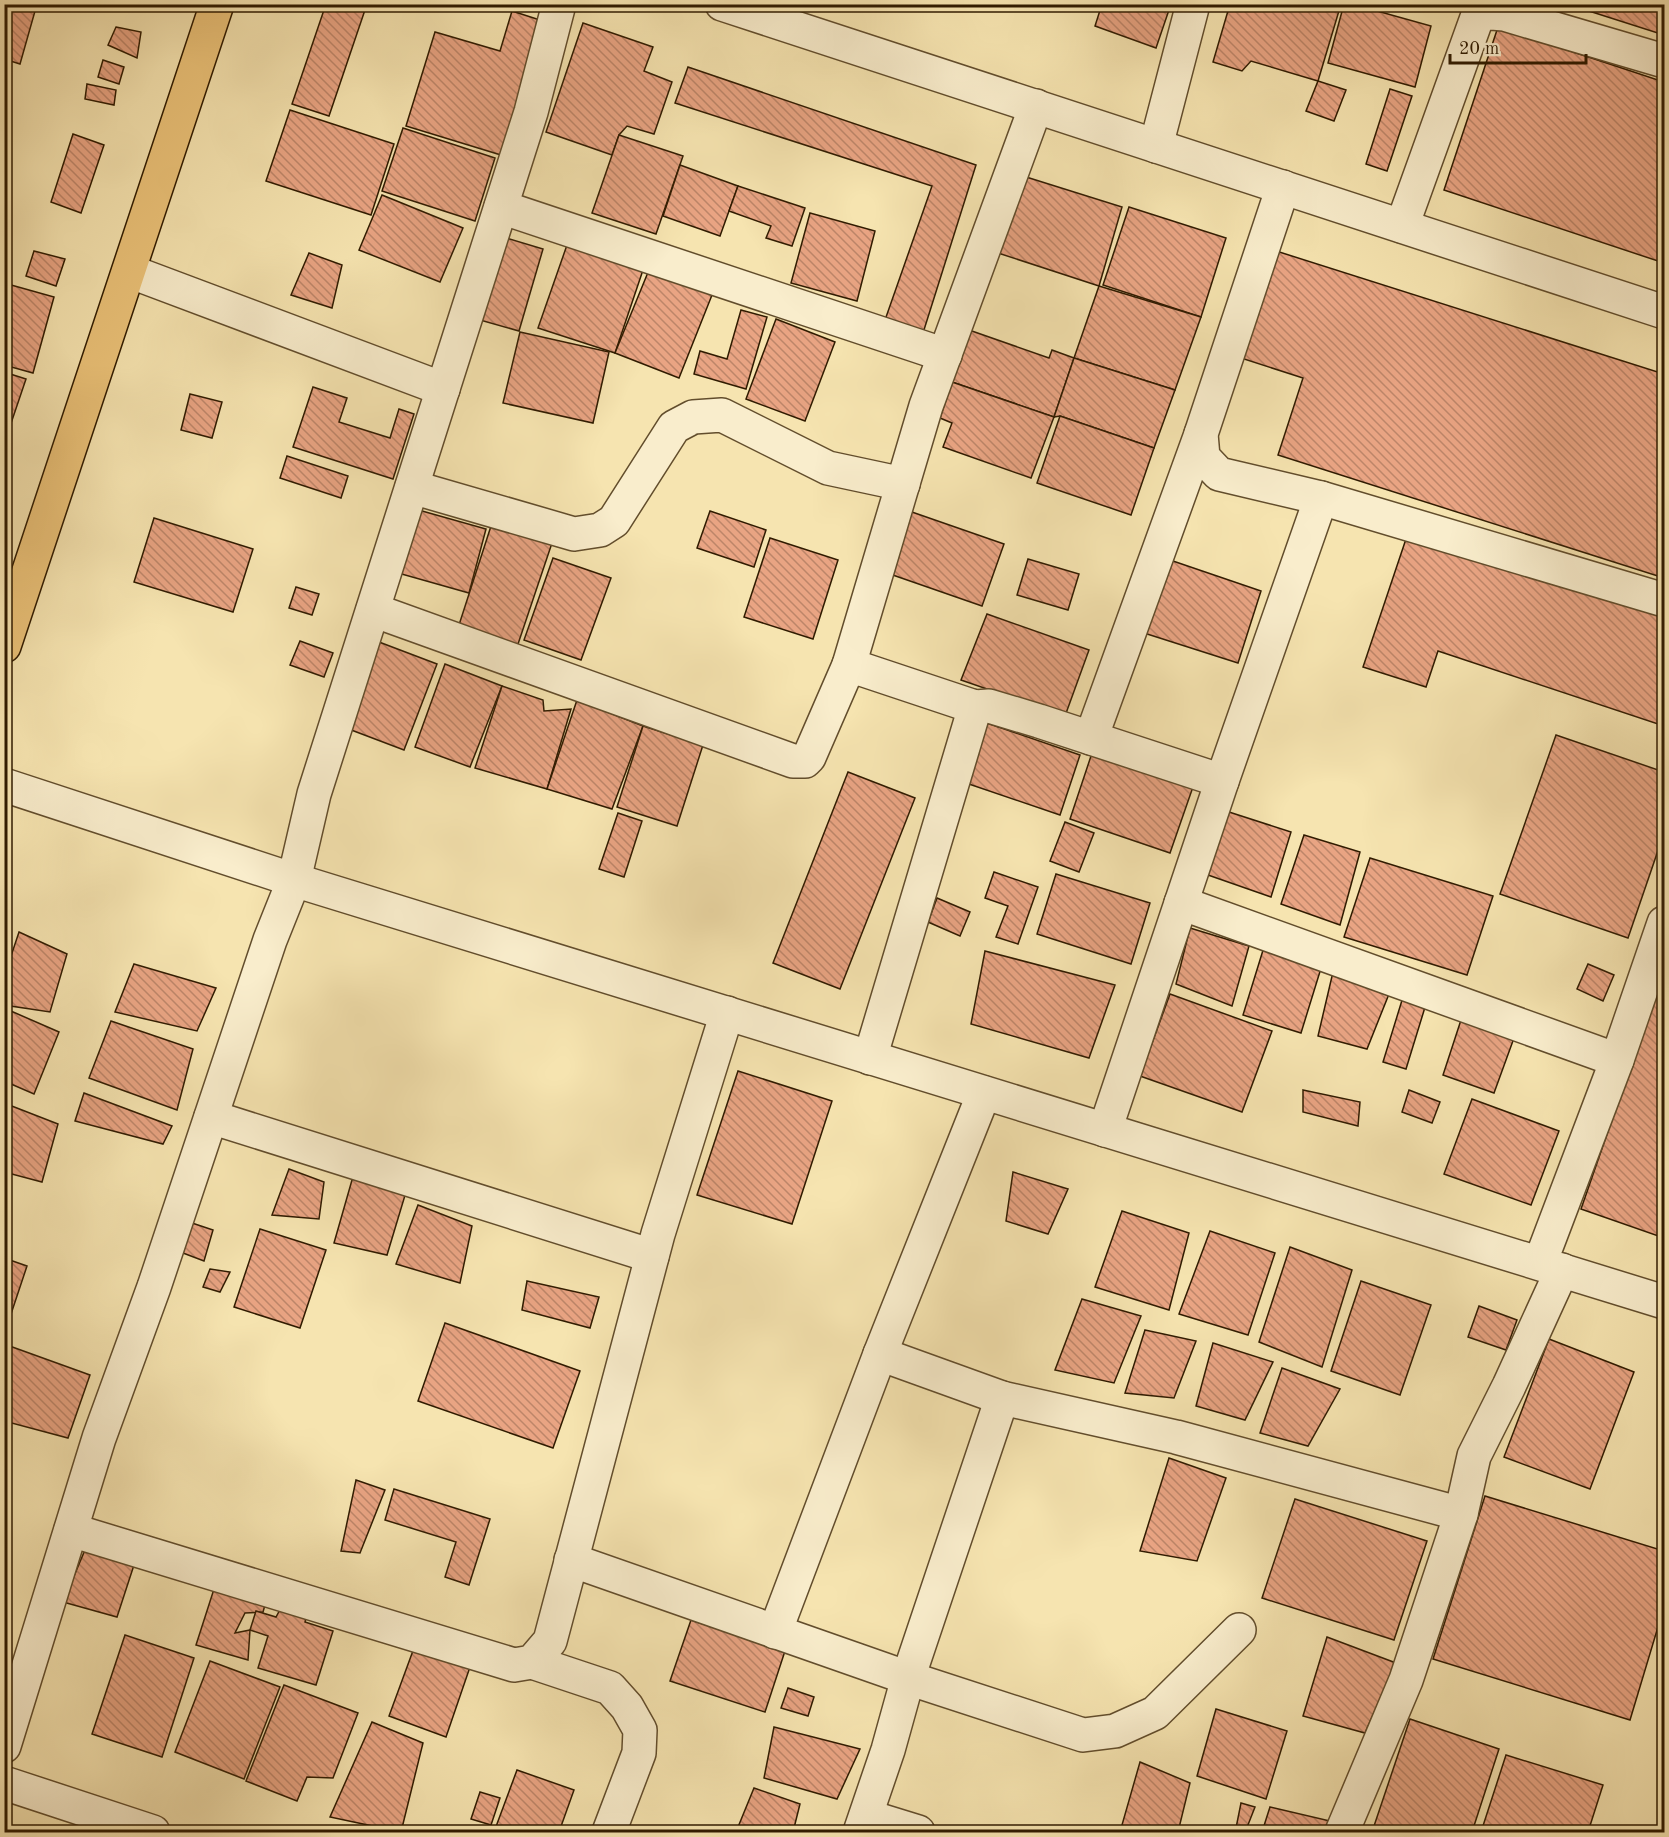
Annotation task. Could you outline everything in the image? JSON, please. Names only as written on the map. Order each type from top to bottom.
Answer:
[{"type":"main road","points":[[4,646],[217,4]]},
{"type":"street","points":[[4,1746],[99,1438],[154,1287],[270,940],[294,880],[314,794],[531,112],[559,4]]},
{"type":"street","points":[[722,4],[1665,312]]},
{"type":"street","points":[[1155,146],[1193,4]]},
{"type":"street","points":[[1402,226],[1480,8],[1665,60]]},
{"type":"street","points":[[373,610],[798,762],[805,761],[809,757],[849,665],[926,406],[1036,106]]},
{"type":"street","points":[[1091,738],[1201,434],[1283,187]]},
{"type":"street","points":[[501,207],[945,355]]},
{"type":"street","points":[[129,271],[443,389]]},
{"type":"street","points":[[412,487],[574,534],[600,530],[614,521],[674,427],[693,417],[722,415],[828,468],[903,484]]},
{"type":"street","points":[[1201,434],[1203,457],[1219,474],[1321,498],[1665,600]]},
{"type":"street","points":[[1105,1130],[1222,781],[1321,498]]},
{"type":"street","points":[[849,665],[975,707],[989,706],[1222,781]]},
{"type":"street","points":[[870,1058],[975,707]]},
{"type":"street","points":[[4,785],[294,880],[1665,1302]]},
{"type":"street","points":[[1181,903],[1617,1060]]},
{"type":"street","points":[[1342,1833],[1406,1680],[1461,1514],[1474,1456],[1509,1386],[1551,1267],[1617,1060],[1665,923]]},
{"type":"street","points":[[532,1662],[550,1641],[652,1256],[727,1013]]},
{"type":"street","points":[[775,1632],[880,1354],[984,1093]]},
{"type":"street","points":[[211,1117],[652,1256]]},
{"type":"street","points":[[880,1354],[1002,1398],[1176,1437],[1461,1514]]},
{"type":"street","points":[[918,1833],[863,1824],[888,1750],[908,1678],[1002,1398]]},
{"type":"street","points":[[71,1530],[514,1665],[532,1662],[610,1688],[627,1707],[640,1730],[639,1753],[609,1833]]},
{"type":"street","points":[[571,1560],[908,1678],[1083,1735],[1115,1731],[1155,1713],[1239,1630]]},
{"type":"street","points":[[4,1784],[153,1833]]},
{"type":"building","points":[[4,4],[37,4],[20,64],[4,59]]},
{"type":"building","points":[[326,4],[367,4],[329,116],[292,104]]},
{"type":"building","points":[[1102,4],[1171,4],[1156,48],[1095,26]]},
{"type":"building","points":[[1230,4],[1341,4],[1318,81],[1251,61],[1242,71],[1213,62]]},
{"type":"building","points":[[1344,4],[1352,4],[1431,26],[1415,87],[1328,63]]},
{"type":"building","points":[[1567,4],[1664,4],[1664,35]]},
{"type":"building","points":[[512,11],[543,21],[501,155],[406,126],[435,32],[500,51]]},
{"type":"building","points":[[583,23],[653,47],[644,71],[672,82],[654,134],[627,126],[619,135],[612,155],[546,132]]},
{"type":"building","points":[[116,27],[141,32],[137,58],[108,45]]},
{"type":"building","points":[[1498,27],[1664,82],[1664,263],[1444,190]]},
{"type":"building","points":[[103,60],[124,67],[119,84],[98,77]]},
{"type":"building","points":[[688,67],[976,165],[923,333],[885,320],[932,186],[675,103]]},
{"type":"building","points":[[1318,81],[1346,90],[1334,121],[1306,111]]},
{"type":"building","points":[[87,84],[116,90],[114,105],[85,99]]},
{"type":"building","points":[[1390,89],[1412,96],[1387,171],[1366,164]]},
{"type":"building","points":[[290,110],[394,144],[371,215],[266,181]]},
{"type":"building","points":[[403,128],[495,158],[475,221],[382,191]]},
{"type":"building","points":[[73,134],[104,145],[81,213],[51,202]]},
{"type":"building","points":[[619,135],[683,156],[656,234],[592,213]]},
{"type":"building","points":[[680,165],[738,186],[720,236],[663,216]]},
{"type":"building","points":[[1023,176],[1122,207],[1099,286],[998,253]]},
{"type":"building","points":[[738,186],[805,208],[792,246],[766,238],[771,226],[729,211]]},
{"type":"building","points":[[382,195],[463,228],[440,282],[359,250]]},
{"type":"building","points":[[1129,207],[1226,238],[1201,317],[1103,285]]},
{"type":"building","points":[[810,213],[875,231],[857,301],[791,283]]},
{"type":"building","points":[[503,237],[543,249],[519,331],[480,320]]},
{"type":"building","points":[[567,245],[643,270],[615,353],[538,328]]},
{"type":"building","points":[[1273,250],[1664,374],[1664,578],[1278,455],[1303,378],[1238,357]]},
{"type":"building","points":[[34,251],[65,259],[56,286],[26,276]]},
{"type":"building","points":[[309,253],[342,265],[332,308],[291,295]]},
{"type":"building","points":[[651,265],[714,290],[679,378],[615,353]]},
{"type":"building","points":[[4,283],[54,297],[33,373],[4,365]]},
{"type":"building","points":[[1099,286],[1201,317],[1175,390],[1074,358]]},
{"type":"building","points":[[741,310],[767,317],[746,389],[694,374],[700,351],[727,359]]},
{"type":"building","points":[[776,319],[835,342],[805,421],[746,399]]},
{"type":"building","points":[[969,330],[1049,358],[1052,350],[1074,358],[1054,417],[952,382]]},
{"type":"building","points":[[520,332],[609,352],[593,423],[503,403]]},
{"type":"building","points":[[1074,358],[1175,390],[1154,448],[1060,416],[1054,417]]},
{"type":"building","points":[[4,372],[26,379],[4,444]]},
{"type":"building","points":[[952,382],[1054,417],[1031,478],[943,447],[952,423],[940,418]]},
{"type":"building","points":[[313,387],[347,398],[339,422],[390,438],[399,409],[414,414],[393,479],[293,447]]},
{"type":"building","points":[[190,394],[222,402],[212,438],[181,430]]},
{"type":"building","points":[[1060,416],[1154,448],[1131,515],[1037,483]]},
{"type":"building","points":[[287,456],[348,476],[341,498],[280,478]]},
{"type":"building","points":[[415,509],[486,529],[469,593],[398,573]]},
{"type":"building","points":[[710,511],[766,530],[754,567],[697,548]]},
{"type":"building","points":[[909,511],[1004,544],[982,606],[887,573]]},
{"type":"building","points":[[154,518],[253,549],[233,612],[134,582]]},
{"type":"building","points":[[492,523],[552,543],[517,647],[458,628]]},
{"type":"building","points":[[1408,533],[1664,617],[1664,726],[1438,651],[1426,687],[1363,667]]},
{"type":"building","points":[[770,538],[838,560],[813,639],[744,617]]},
{"type":"building","points":[[553,558],[611,578],[581,660],[524,640]]},
{"type":"building","points":[[1028,559],[1079,574],[1068,610],[1017,595]]},
{"type":"building","points":[[1170,560],[1261,591],[1238,663],[1144,633]]},
{"type":"building","points":[[296,587],[319,594],[312,615],[289,608]]},
{"type":"building","points":[[987,614],[1089,650],[1065,716],[961,680]]},
{"type":"building","points":[[300,641],[333,653],[324,677],[290,665]]},
{"type":"building","points":[[379,642],[437,664],[404,750],[346,728]]},
{"type":"building","points":[[445,664],[502,686],[470,767],[415,747]]},
{"type":"building","points":[[502,686],[543,700],[544,711],[571,709],[547,789],[475,768]]},
{"type":"building","points":[[577,700],[643,726],[612,809],[547,789]]},
{"type":"building","points":[[984,722],[1080,755],[1060,815],[963,782]]},
{"type":"building","points":[[643,726],[703,745],[677,826],[617,807]]},
{"type":"building","points":[[1556,735],[1664,772],[1664,833],[1628,938],[1500,894]]},
{"type":"building","points":[[1093,750],[1194,784],[1170,853],[1070,819]]},
{"type":"building","points":[[848,772],[915,798],[840,989],[773,963]]},
{"type":"building","points":[[1229,812],[1291,832],[1271,897],[1208,875]]},
{"type":"building","points":[[618,813],[642,821],[624,877],[599,869]]},
{"type":"building","points":[[1065,822],[1094,833],[1079,872],[1050,861]]},
{"type":"building","points":[[1304,835],[1360,852],[1340,925],[1281,904]]},
{"type":"building","points":[[1370,858],[1493,896],[1467,975],[1344,937]]},
{"type":"building","points":[[994,872],[1038,887],[1018,944],[996,937],[1008,906],[985,898]]},
{"type":"building","points":[[1056,874],[1150,903],[1131,964],[1037,934]]},
{"type":"building","points":[[937,898],[970,912],[960,936],[928,922]]},
{"type":"building","points":[[1190,928],[1249,946],[1232,1006],[1176,984]]},
{"type":"building","points":[[19,932],[67,954],[50,1012],[4,1005],[4,977]]},
{"type":"building","points":[[1264,947],[1322,965],[1301,1033],[1243,1015]]},
{"type":"building","points":[[985,951],[1115,985],[1089,1058],[971,1024]]},
{"type":"building","points":[[134,964],[216,988],[197,1031],[115,1012]]},
{"type":"building","points":[[1588,964],[1614,975],[1603,1001],[1577,989]]},
{"type":"building","points":[[1664,970],[1664,1238],[1581,1209]]},
{"type":"building","points":[[1333,972],[1391,989],[1367,1049],[1318,1036]]},
{"type":"building","points":[[1170,994],[1272,1031],[1242,1112],[1140,1076]]},
{"type":"building","points":[[1403,997],[1426,1004],[1406,1069],[1383,1062]]},
{"type":"building","points":[[4,1008],[59,1032],[34,1094],[4,1081]]},
{"type":"building","points":[[1461,1020],[1514,1038],[1494,1093],[1443,1075]]},
{"type":"building","points":[[111,1021],[193,1049],[177,1110],[89,1078]]},
{"type":"building","points":[[738,1071],[832,1101],[792,1224],[697,1195]]},
{"type":"building","points":[[1303,1090],[1360,1102],[1358,1126],[1303,1112]]},
{"type":"building","points":[[1409,1090],[1440,1102],[1432,1123],[1402,1112]]},
{"type":"building","points":[[84,1093],[172,1126],[163,1144],[75,1121]]},
{"type":"building","points":[[1472,1099],[1559,1131],[1531,1205],[1444,1174]]},
{"type":"building","points":[[4,1103],[58,1124],[42,1182],[4,1172]]},
{"type":"building","points":[[289,1169],[324,1182],[319,1219],[272,1215]]},
{"type":"building","points":[[1013,1172],[1068,1189],[1048,1234],[1006,1221]]},
{"type":"building","points":[[354,1173],[406,1192],[387,1255],[334,1243]]},
{"type":"building","points":[[418,1205],[472,1226],[460,1283],[396,1264]]},
{"type":"building","points":[[1122,1211],[1189,1233],[1169,1310],[1095,1287]]},
{"type":"building","points":[[192,1223],[213,1230],[204,1261],[183,1253]]},
{"type":"building","points":[[260,1229],[326,1250],[300,1328],[234,1307]]},
{"type":"building","points":[[1210,1231],[1275,1253],[1248,1335],[1179,1314]]},
{"type":"building","points":[[1290,1247],[1352,1270],[1322,1367],[1259,1342]]},
{"type":"building","points":[[4,1258],[27,1266],[4,1335]]},
{"type":"building","points":[[210,1269],[230,1272],[220,1292],[203,1287]]},
{"type":"building","points":[[527,1281],[599,1297],[590,1328],[522,1310]]},
{"type":"building","points":[[1361,1281],[1431,1305],[1400,1395],[1331,1371]]},
{"type":"building","points":[[1082,1299],[1141,1316],[1114,1383],[1055,1370]]},
{"type":"building","points":[[1479,1306],[1517,1320],[1506,1350],[1468,1337]]},
{"type":"building","points":[[445,1323],[580,1371],[553,1448],[418,1401]]},
{"type":"building","points":[[1145,1330],[1196,1341],[1174,1398],[1125,1393]]},
{"type":"building","points":[[1549,1339],[1634,1372],[1590,1489],[1504,1457]]},
{"type":"building","points":[[1213,1343],[1273,1362],[1245,1420],[1196,1406]]},
{"type":"building","points":[[4,1344],[90,1375],[68,1438],[4,1421]]},
{"type":"building","points":[[1282,1368],[1340,1389],[1308,1446],[1260,1433]]},
{"type":"building","points":[[1169,1458],[1226,1478],[1197,1561],[1140,1551]]},
{"type":"building","points":[[356,1480],[385,1490],[360,1553],[341,1551]]},
{"type":"building","points":[[394,1489],[490,1519],[469,1585],[445,1577],[456,1542],[385,1520]]},
{"type":"building","points":[[1485,1496],[1664,1551],[1664,1607],[1630,1720],[1433,1659]]},
{"type":"building","points":[[1295,1499],[1427,1541],[1394,1640],[1262,1598]]},
{"type":"building","points":[[85,1550],[134,1565],[117,1617],[63,1602]]},
{"type":"building","points":[[214,1589],[269,1591],[263,1612],[245,1613],[235,1633],[250,1630],[248,1660],[196,1645]]},
{"type":"building","points":[[282,1606],[307,1614],[305,1622],[333,1631],[316,1685],[258,1668],[268,1636],[250,1630],[256,1611],[276,1617]]},
{"type":"building","points":[[691,1620],[785,1651],[765,1712],[670,1681]]},
{"type":"building","points":[[125,1635],[194,1658],[162,1757],[92,1734]]},
{"type":"building","points":[[1327,1637],[1396,1663],[1365,1733],[1303,1716]]},
{"type":"building","points":[[414,1648],[470,1667],[446,1737],[389,1716]]},
{"type":"building","points":[[210,1661],[280,1687],[244,1779],[175,1752]]},
{"type":"building","points":[[284,1685],[358,1713],[333,1778],[307,1777],[297,1801],[246,1781]]},
{"type":"building","points":[[788,1688],[814,1697],[808,1716],[781,1708]]},
{"type":"building","points":[[1216,1709],[1287,1731],[1266,1799],[1197,1776]]},
{"type":"building","points":[[1410,1719],[1499,1749],[1472,1832],[1372,1832]]},
{"type":"building","points":[[372,1722],[423,1743],[401,1832],[330,1817]]},
{"type":"building","points":[[774,1727],[860,1749],[837,1799],[764,1778]]},
{"type":"building","points":[[1506,1755],[1603,1785],[1588,1832],[1481,1832]]},
{"type":"building","points":[[1140,1762],[1190,1783],[1178,1832],[1120,1832]]},
{"type":"building","points":[[517,1770],[574,1790],[559,1832],[494,1832]]},
{"type":"building","points":[[754,1788],[800,1804],[793,1832],[736,1832]]},
{"type":"building","points":[[480,1792],[500,1798],[491,1825],[471,1819]]},
{"type":"building","points":[[1241,1803],[1255,1807],[1246,1830],[1236,1828]]},
{"type":"building","points":[[1270,1807],[1330,1821],[1326,1832],[1262,1832]]}]
